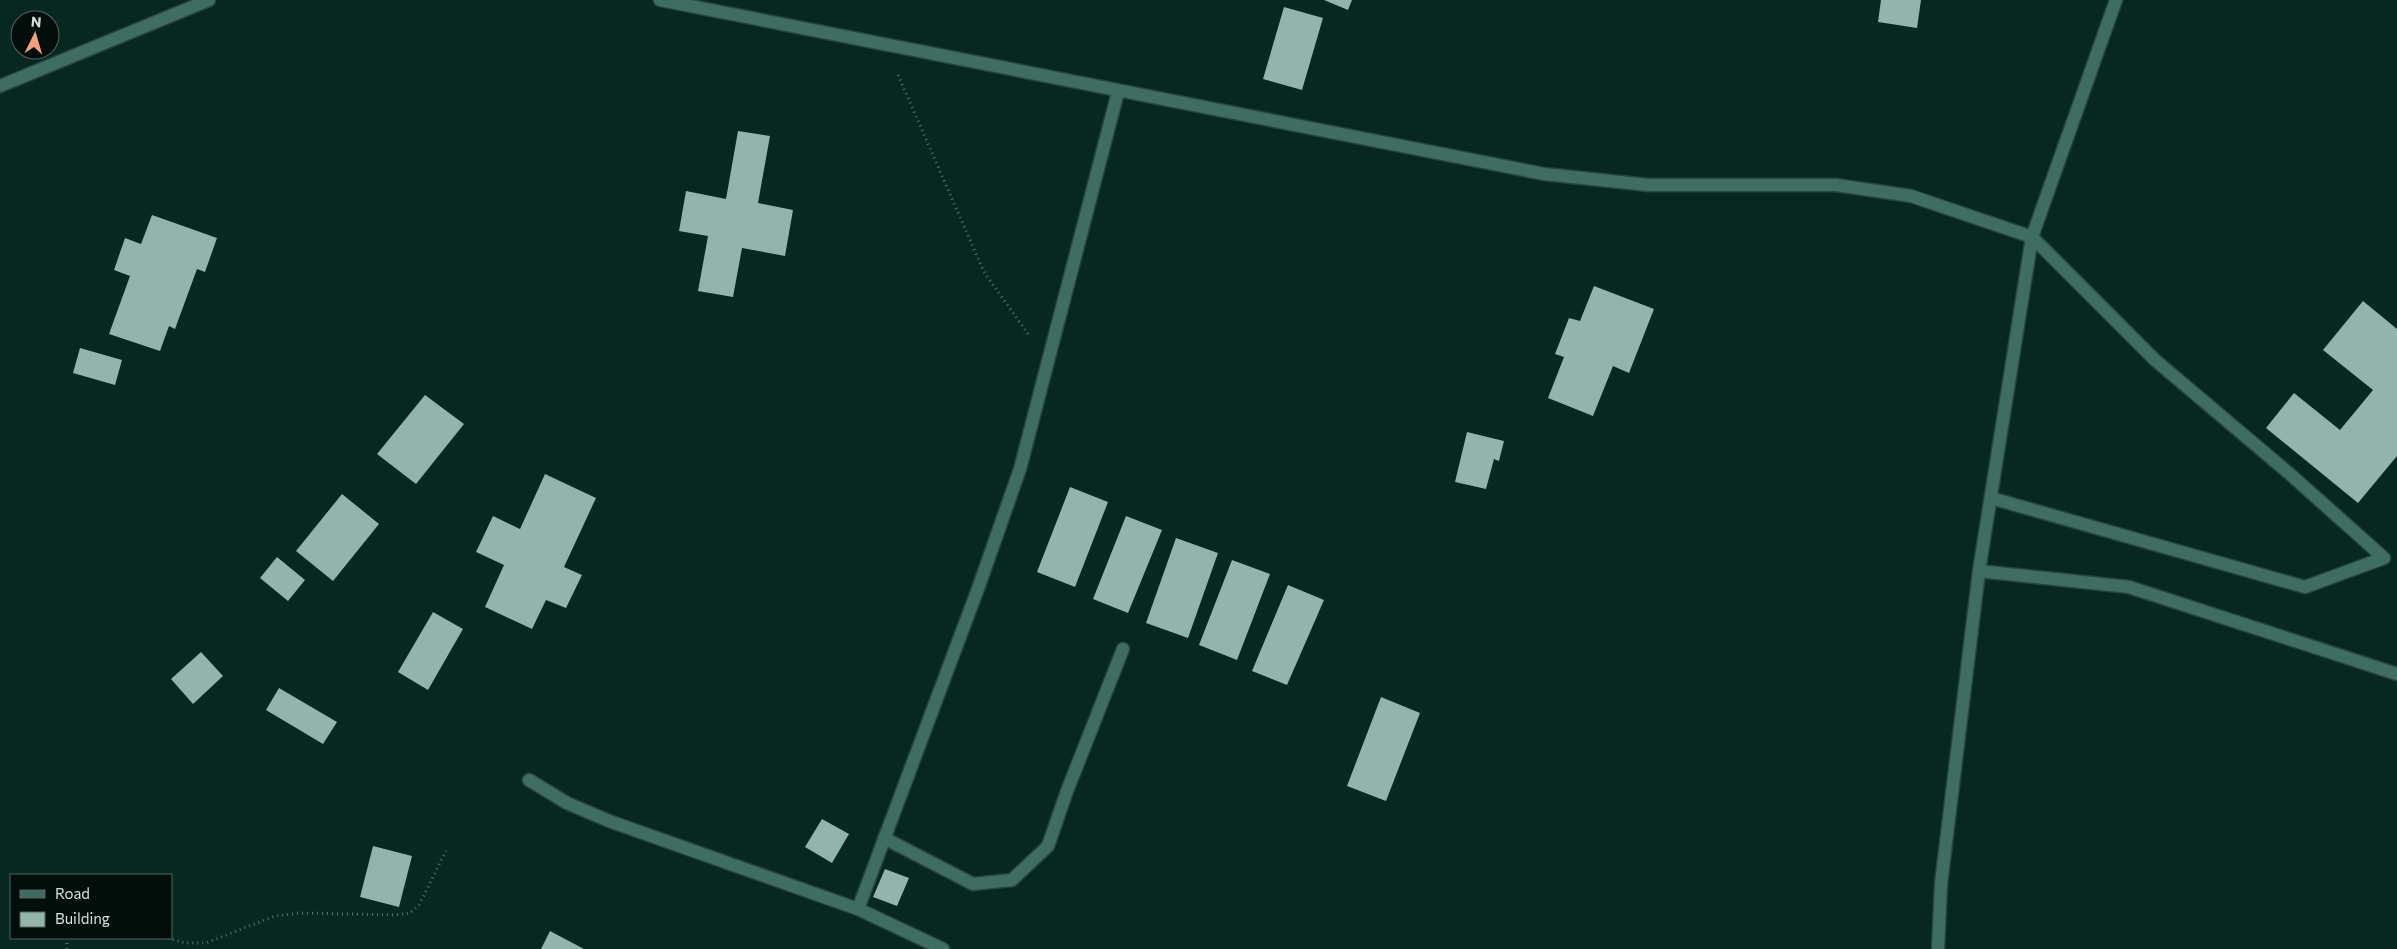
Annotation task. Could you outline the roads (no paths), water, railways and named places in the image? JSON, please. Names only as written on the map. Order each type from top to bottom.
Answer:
[{"type":"street","points":[[0,86],[209,0]]},
{"type":"street","points":[[660,0],[1118,92],[1544,174],[1648,185],[1836,185],[1911,196],[2032,237],[2155,360],[2291,475],[2384,558],[2306,587],[1990,498]]},
{"type":"street","points":[[1938,949],[1941,884],[1979,571],[2032,237],[2116,0]]},
{"type":"street","points":[[858,909],[1020,469],[1118,92]]},
{"type":"street","points":[[1979,571],[2129,587],[2397,674]]},
{"type":"street","points":[[884,838],[973,884],[1012,880],[1048,846],[1067,791],[1123,649]]},
{"type":"street","points":[[529,780],[567,803],[609,821],[858,909],[943,949]]}]
